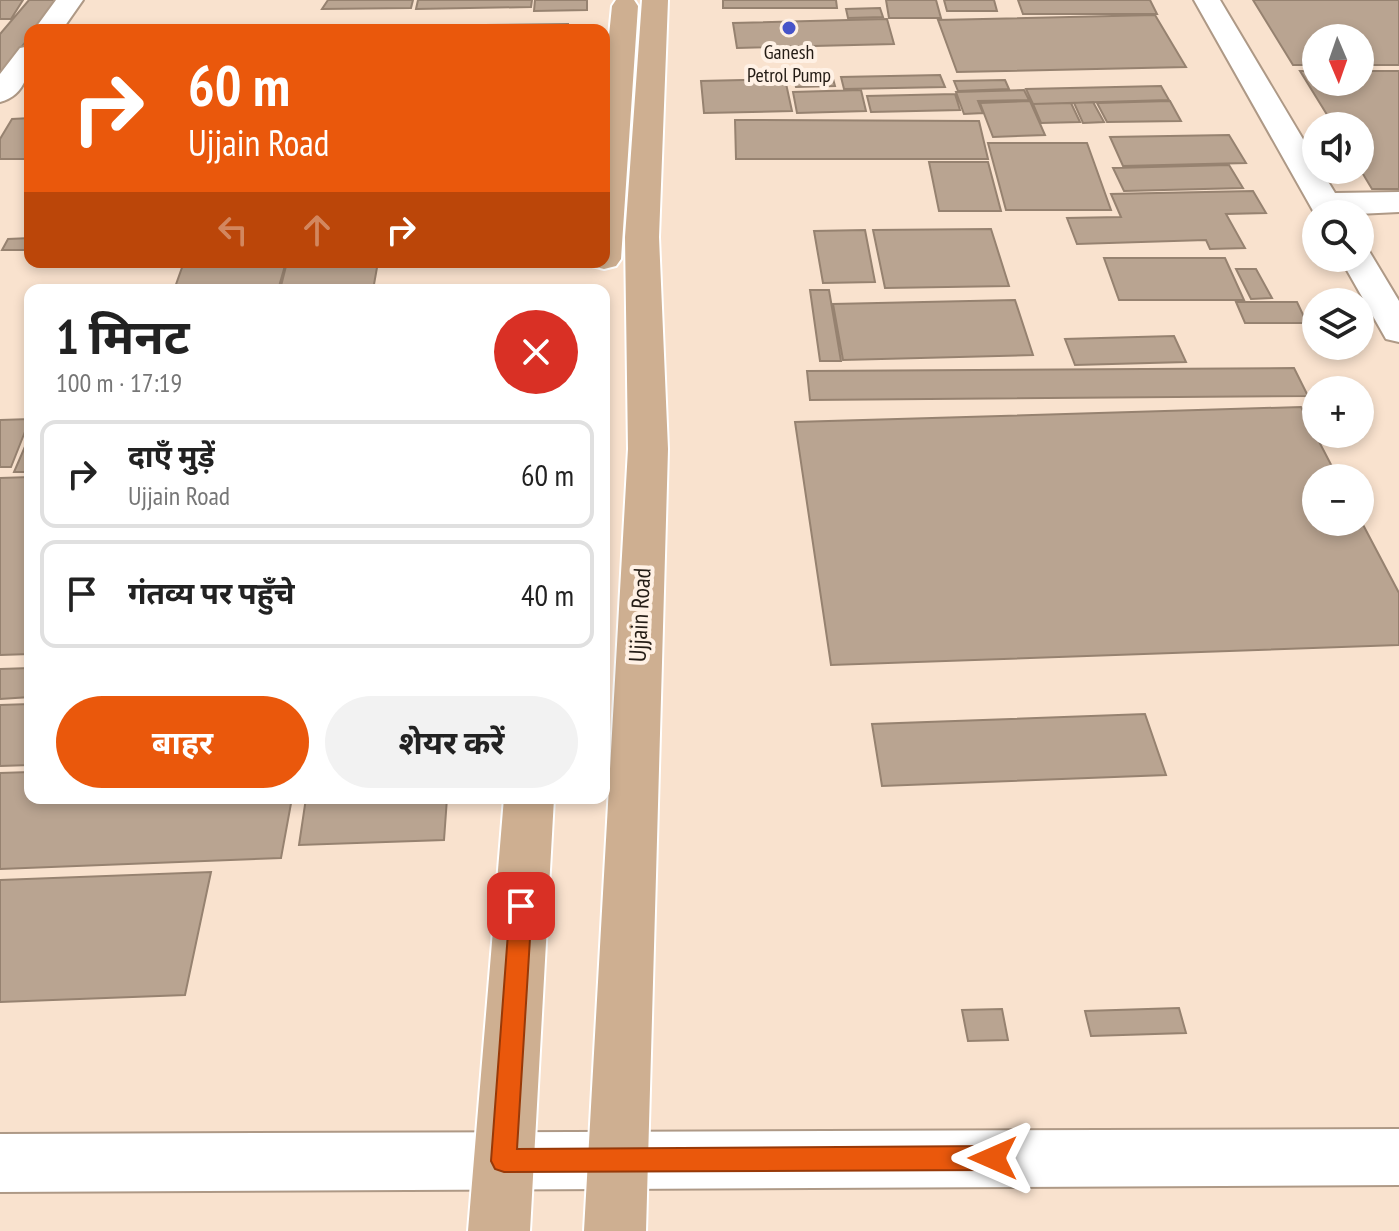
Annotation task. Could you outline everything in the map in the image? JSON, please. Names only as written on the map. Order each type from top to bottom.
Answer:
[{"type":"main road","points":[[610,189],[626,0]]},
{"type":"main road","name":"Ujjain Road","points":[[615,1231],[648,449],[642,237],[655,0]]},
{"type":"main road","points":[[499,1231],[529,804]]},
{"type":"street","points":[[52,24],[70,0]]},
{"type":"street","points":[[1207,0],[1323,200]]},
{"type":"street","points":[[0,93],[24,62]]},
{"type":"street","points":[[1374,204],[1399,202]]},
{"type":"street","points":[[1365,272],[1399,331]]},
{"type":"street","points":[[0,1163],[1399,1157]]},
{"type":"building","points":[[0,0],[23,0],[11,19],[0,19]]},
{"type":"building","points":[[29,0],[57,0],[39,24],[24,24],[24,44],[0,75],[0,34]]},
{"type":"building","points":[[328,0],[413,0],[411,8],[322,9]]},
{"type":"building","points":[[418,0],[532,0],[531,7],[416,9]]},
{"type":"building","points":[[535,0],[587,0],[587,10],[534,11]]},
{"type":"building","points":[[723,0],[836,0],[837,8],[723,8]]},
{"type":"building","points":[[886,0],[936,0],[941,18],[889,18]]},
{"type":"building","points":[[944,0],[994,0],[997,11],[947,11]]},
{"type":"building","points":[[1018,0],[1150,0],[1157,14],[1023,14]]},
{"type":"building","points":[[1253,0],[1399,0],[1399,65],[1374,65],[1374,24],[1302,24],[1302,65],[1293,65]]},
{"type":"building","points":[[880,8],[883,17],[848,18],[846,9]]},
{"type":"building","points":[[1155,15],[1186,67],[957,72],[938,20]]},
{"type":"building","points":[[887,19],[894,44],[737,48],[733,23]]},
{"type":"building","points":[[1374,71],[1399,71],[1399,189],[1372,189],[1369,184],[1374,184],[1374,112],[1325,112],[1315,96],[1374,96]]},
{"type":"building","points":[[832,75],[835,86],[796,87],[794,76]]},
{"type":"building","points":[[940,75],[945,87],[844,89],[841,77]]},
{"type":"building","points":[[785,79],[792,111],[704,113],[701,81]]},
{"type":"building","points":[[1005,80],[1009,89],[958,91],[954,81]]},
{"type":"building","points":[[1161,86],[1169,100],[1033,104],[1026,89]]},
{"type":"building","points":[[861,90],[866,111],[797,113],[793,92]]},
{"type":"building","points":[[1024,90],[1029,100],[978,101],[983,113],[964,114],[956,92]]},
{"type":"building","points":[[955,94],[960,110],[871,112],[867,96]]},
{"type":"building","points":[[1030,101],[1045,135],[993,137],[980,103]]},
{"type":"building","points":[[1170,101],[1181,121],[1107,122],[1097,103]]},
{"type":"building","points":[[1093,102],[1104,122],[1083,123],[1074,103]]},
{"type":"building","points":[[1071,103],[1080,122],[1041,123],[1033,104]]},
{"type":"building","points":[[24,118],[24,159],[0,159],[0,139],[12,119]]},
{"type":"building","points":[[735,120],[979,121],[988,159],[736,159]]},
{"type":"building","points":[[1229,135],[1246,163],[1123,166],[1110,137]]},
{"type":"building","points":[[988,143],[1087,143],[1111,210],[1006,210]]},
{"type":"building","points":[[929,162],[988,162],[1001,211],[939,211]]},
{"type":"building","points":[[1229,165],[1243,188],[1124,191],[1113,168]]},
{"type":"building","points":[[1253,191],[1266,213],[1226,214],[1245,248],[1210,249],[1206,240],[1077,244],[1067,218],[1121,217],[1111,194]]},
{"type":"building","points":[[991,229],[1009,286],[885,288],[873,230]]},
{"type":"building","points":[[865,230],[875,282],[823,283],[814,231]]},
{"type":"building","points":[[24,238],[24,250],[2,250],[8,239]]},
{"type":"building","points":[[1104,258],[1225,258],[1244,300],[1119,300]]},
{"type":"building","points":[[182,268],[284,268],[280,284],[176,284]]},
{"type":"building","points":[[286,268],[377,268],[374,284],[282,284]]},
{"type":"building","points":[[1236,269],[1256,269],[1272,298],[1251,299]]},
{"type":"building","points":[[810,290],[829,290],[841,361],[820,361]]},
{"type":"building","points":[[1015,300],[1033,355],[843,360],[833,304]]},
{"type":"building","points":[[1236,302],[1297,302],[1302,312],[1302,323],[1245,323]]},
{"type":"building","points":[[1174,336],[1186,362],[1075,365],[1065,339]]},
{"type":"building","points":[[1294,368],[1302,384],[1302,396],[810,400],[807,371]]},
{"type":"building","points":[[1301,407],[1302,448],[1322,448],[1331,464],[1302,464],[1302,536],[1369,536],[1399,593],[1399,645],[831,665],[795,422]]},
{"type":"building","points":[[24,419],[24,434],[11,467],[0,467],[0,420]]},
{"type":"building","points":[[24,449],[24,472],[14,472]]},
{"type":"building","points":[[24,477],[24,654],[0,655],[0,478]]},
{"type":"building","points":[[24,668],[24,697],[0,699],[0,669]]},
{"type":"building","points":[[24,704],[24,765],[0,766],[0,705]]},
{"type":"building","points":[[1145,714],[1166,775],[882,786],[872,724]]},
{"type":"building","points":[[24,772],[24,804],[291,804],[281,858],[0,869],[0,773]]},
{"type":"building","points":[[305,804],[447,804],[444,840],[299,845]]},
{"type":"building","points":[[211,872],[185,995],[0,1002],[0,880]]},
{"type":"building","points":[[1179,1008],[1186,1033],[1091,1036],[1085,1011]]},
{"type":"building","points":[[1002,1009],[1008,1040],[968,1041],[962,1010]]},
{"type":"place","name":"Ganesh Petrol Pump","points":[[789,28]]},
{"type":"route","points":[[521,906],[504,1161],[993,1158]]}]
